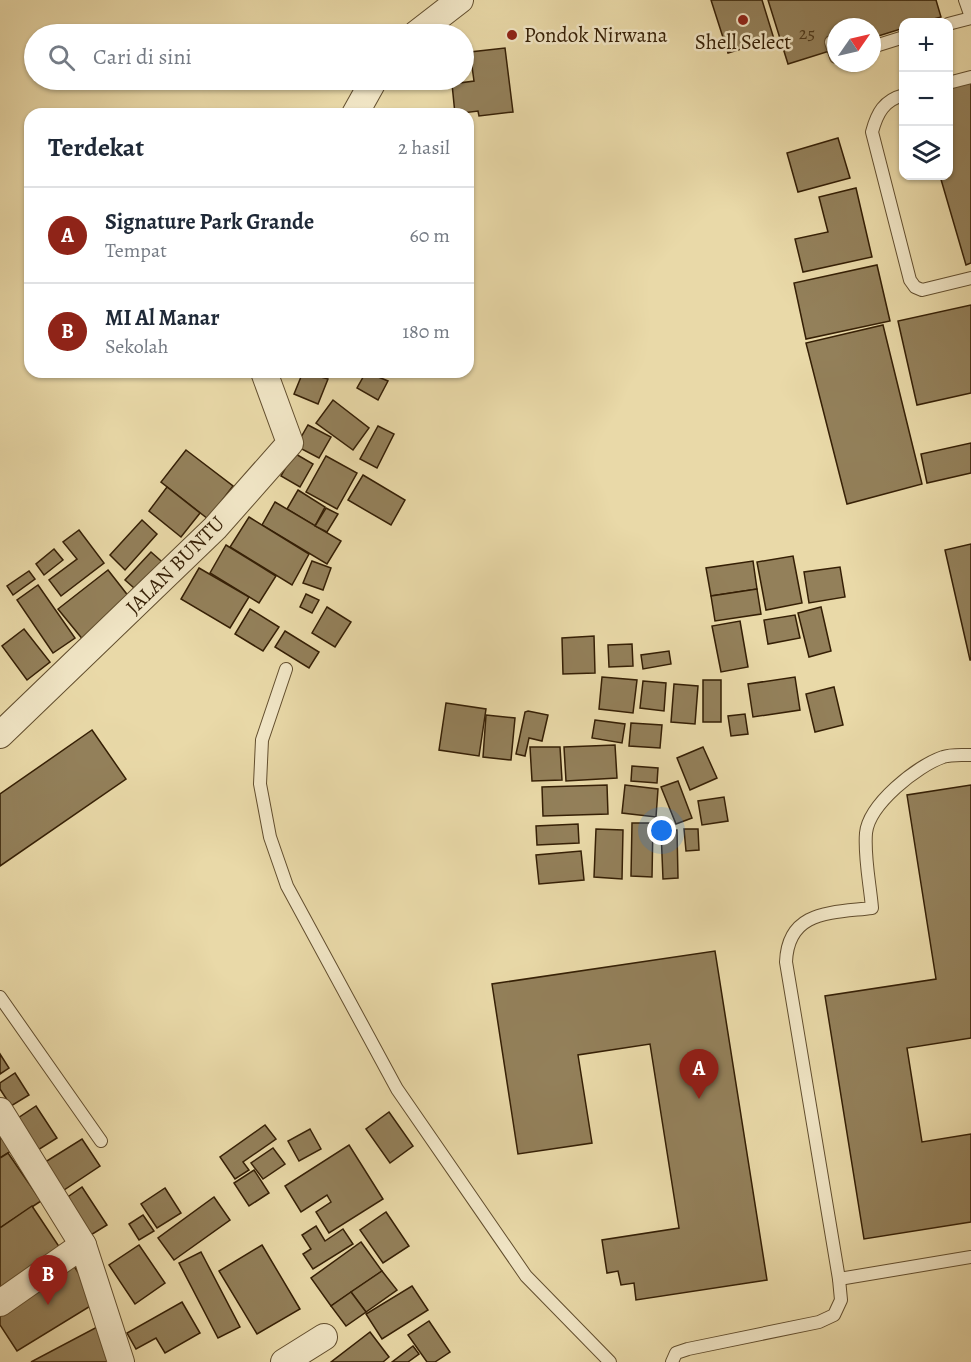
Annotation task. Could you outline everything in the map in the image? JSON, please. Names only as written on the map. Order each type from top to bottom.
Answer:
[{"type":"street","points":[[429,24],[460,0]]},
{"type":"street","points":[[358,108],[368,90]]},
{"type":"street","name":"JALAN BUNTU","points":[[0,735],[215,528],[290,443],[266,378]]},
{"type":"street","points":[[0,1111],[82,1245],[121,1362]]},
{"type":"street","points":[[0,1304],[82,1245]]},
{"type":"street","points":[[284,1362],[324,1337]]},
{"type":"lane","points":[[953,22],[971,17],[965,0]]},
{"type":"lane","points":[[881,44],[899,39]]},
{"type":"lane","points":[[953,82],[971,77]]},
{"type":"lane","points":[[899,97],[883,105],[876,115],[872,132],[910,280],[915,287],[922,290],[971,278]]},
{"type":"lane","points":[[286,669],[262,740],[260,784],[270,837],[287,886],[397,1089],[526,1276],[610,1362]]},
{"type":"lane","points":[[672,1362],[676,1353],[688,1349],[819,1322],[834,1315],[841,1300],[839,1279],[786,962],[786,947],[792,934],[804,921],[821,915],[872,908],[866,832],[878,809],[893,789],[920,768],[946,756],[971,755]]},
{"type":"lane","points":[[0,997],[101,1141]]},
{"type":"lane","points":[[839,1279],[971,1257]]},
{"type":"building","name":"Shell Select","points":[[711,0],[762,0],[774,39],[728,53]]},
{"type":"building","points":[[768,0],[936,0],[941,17],[899,18],[899,30],[881,35],[881,18],[827,18],[827,52],[788,64]]},
{"type":"building","points":[[505,48],[513,112],[479,116],[478,111],[474,112],[474,108],[454,108],[453,90],[474,90],[474,52]]},
{"type":"building","points":[[971,80],[971,263],[966,265],[941,180],[953,180],[953,85]]},
{"type":"building","points":[[838,138],[850,178],[798,192],[787,153]]},
{"type":"building","points":[[856,188],[872,257],[803,272],[795,239],[828,232],[819,197]]},
{"type":"building","points":[[877,265],[890,321],[806,339],[794,283]]},
{"type":"building","points":[[971,305],[971,393],[917,405],[898,321]]},
{"type":"building","points":[[883,325],[922,484],[847,504],[806,343]]},
{"type":"building","points":[[301,378],[328,379],[318,404],[294,394]]},
{"type":"building","points":[[363,378],[381,378],[388,381],[378,400],[357,388]]},
{"type":"building","points":[[333,400],[369,428],[353,450],[316,423]]},
{"type":"building","points":[[308,425],[331,437],[319,458],[296,446]]},
{"type":"building","points":[[378,426],[394,434],[377,468],[360,459]]},
{"type":"building","points":[[971,443],[971,473],[927,483],[921,454]]},
{"type":"building","points":[[186,450],[233,486],[208,519],[161,482]]},
{"type":"building","points":[[294,453],[313,464],[300,487],[281,476]]},
{"type":"building","points":[[326,456],[357,473],[337,509],[306,492]]},
{"type":"building","points":[[363,475],[405,500],[391,525],[348,500]]},
{"type":"building","points":[[167,487],[200,513],[181,537],[149,511]]},
{"type":"building","points":[[298,490],[325,507],[315,526],[287,509]]},
{"type":"building","points":[[275,502],[341,541],[327,564],[262,525]]},
{"type":"building","points":[[326,508],[338,514],[327,532],[315,526]]},
{"type":"building","points":[[249,517],[309,554],[292,585],[230,547]]},
{"type":"building","points":[[142,520],[157,534],[125,570],[110,555]]},
{"type":"building","points":[[79,530],[104,563],[61,596],[49,580],[77,559],[63,542]]},
{"type":"building","points":[[971,544],[971,660],[970,660],[945,550]]},
{"type":"building","points":[[226,545],[276,576],[259,603],[210,573]]},
{"type":"building","points":[[54,549],[63,560],[44,575],[36,564]]},
{"type":"building","points":[[151,552],[168,567],[142,595],[125,580]]},
{"type":"building","points":[[793,556],[802,603],[766,610],[757,562]]},
{"type":"building","points":[[312,561],[331,568],[323,590],[303,583]]},
{"type":"building","points":[[753,561],[757,589],[711,596],[706,568]]},
{"type":"building","points":[[840,567],[845,597],[809,603],[804,572]]},
{"type":"building","points":[[199,568],[249,597],[230,628],[181,599]]},
{"type":"building","points":[[108,570],[133,602],[84,641],[58,609]]},
{"type":"building","points":[[29,571],[35,579],[13,595],[7,586]]},
{"type":"building","points":[[38,585],[75,638],[53,653],[17,600]]},
{"type":"building","points":[[757,589],[761,614],[715,621],[711,596]]},
{"type":"building","points":[[306,594],[319,600],[312,613],[300,607]]},
{"type":"building","points":[[327,607],[351,622],[335,647],[312,633]]},
{"type":"building","points":[[821,607],[831,651],[809,657],[798,613]]},
{"type":"building","points":[[250,609],[279,627],[263,651],[235,634]]},
{"type":"building","points":[[795,615],[800,638],[768,644],[764,620]]},
{"type":"building","points":[[740,621],[748,667],[721,672],[712,626]]},
{"type":"building","points":[[24,629],[50,662],[27,680],[2,646]]},
{"type":"building","points":[[285,631],[319,652],[309,668],[275,647]]},
{"type":"building","points":[[594,636],[595,673],[563,674],[562,638]]},
{"type":"building","points":[[632,644],[633,666],[609,667],[608,645]]},
{"type":"building","points":[[669,651],[671,664],[643,669],[641,655]]},
{"type":"building","points":[[602,677],[637,680],[633,713],[599,709]]},
{"type":"building","points":[[795,677],[800,710],[753,717],[748,684]]},
{"type":"building","points":[[703,680],[721,680],[721,722],[703,722]]},
{"type":"building","points":[[643,681],[666,683],[664,711],[640,708]]},
{"type":"building","points":[[674,684],[698,686],[695,724],[671,722]]},
{"type":"building","points":[[834,687],[843,725],[815,732],[806,694]]},
{"type":"building","points":[[446,703],[486,709],[479,756],[439,750]]},
{"type":"building","points":[[525,712],[548,715],[542,741],[529,738],[525,756],[516,754]]},
{"type":"building","points":[[745,714],[748,734],[731,736],[728,716]]},
{"type":"building","points":[[486,715],[515,718],[511,760],[483,757]]},
{"type":"building","points":[[595,720],[625,724],[622,743],[592,738]]},
{"type":"building","points":[[631,723],[662,725],[660,748],[629,746]]},
{"type":"building","points":[[92,730],[126,779],[0,866],[0,794]]},
{"type":"building","points":[[615,745],[617,778],[566,781],[564,747]]},
{"type":"building","points":[[530,747],[560,747],[562,780],[532,781]]},
{"type":"building","points":[[703,747],[717,778],[690,790],[677,758]]},
{"type":"building","points":[[632,766],[658,768],[657,783],[631,781]]},
{"type":"building","points":[[678,781],[692,818],[676,824],[661,787]]},
{"type":"building","points":[[607,785],[608,814],[543,816],[542,787]]},
{"type":"building","points":[[625,785],[658,789],[656,817],[622,813]]},
{"type":"building","points":[[971,785],[971,1038],[907,1048],[922,1142],[971,1134],[971,1222],[864,1239],[825,996],[936,979],[907,795]]},
{"type":"building","points":[[724,797],[728,821],[702,825],[698,801]]},
{"type":"building","points":[[632,823],[653,823],[652,877],[631,876]]},
{"type":"building","points":[[578,824],[579,843],[537,845],[536,826]]},
{"type":"building","points":[[596,829],[623,830],[622,879],[594,877]]},
{"type":"building","points":[[684,829],[698,829],[699,850],[686,851]]},
{"type":"building","points":[[677,830],[678,878],[663,879],[661,831]]},
{"type":"building","points":[[581,851],[584,880],[539,884],[536,855]]},
{"type":"building","points":[[715,951],[767,1280],[636,1300],[634,1283],[621,1285],[618,1271],[607,1273],[602,1240],[679,1228],[650,1044],[578,1055],[592,1143],[518,1154],[492,984]]},
{"type":"building","points":[[0,1054],[9,1068],[0,1074]]},
{"type":"building","points":[[15,1073],[29,1095],[11,1106],[0,1089],[0,1083]]},
{"type":"building","points":[[36,1106],[57,1138],[38,1150],[18,1118]]},
{"type":"building","points":[[389,1112],[413,1146],[390,1163],[366,1129]]},
{"type":"building","points":[[0,1117],[19,1146],[0,1158]]},
{"type":"building","points":[[265,1125],[276,1139],[243,1162],[249,1170],[235,1179],[220,1157]]},
{"type":"building","points":[[310,1129],[321,1149],[299,1161],[288,1141]]},
{"type":"building","points":[[82,1139],[100,1166],[61,1192],[42,1164]]},
{"type":"building","points":[[349,1145],[383,1199],[329,1233],[316,1212],[331,1202],[327,1195],[301,1212],[285,1186]]},
{"type":"building","points":[[273,1148],[285,1164],[263,1179],[251,1163]]},
{"type":"building","points":[[8,1153],[41,1201],[0,1228],[0,1158]]},
{"type":"building","points":[[254,1170],[269,1193],[249,1206],[234,1183]]},
{"type":"building","points":[[82,1187],[107,1225],[86,1238],[62,1201]]},
{"type":"building","points":[[165,1188],[181,1213],[157,1228],[141,1204]]},
{"type":"building","points":[[214,1197],[230,1220],[174,1260],[158,1238]]},
{"type":"building","points":[[32,1206],[64,1254],[0,1297],[0,1228]]},
{"type":"building","points":[[386,1212],[409,1246],[383,1263],[360,1230]]},
{"type":"building","points":[[143,1215],[154,1231],[139,1240],[129,1224]]},
{"type":"building","points":[[316,1226],[325,1241],[343,1229],[353,1244],[313,1269],[303,1254],[311,1249],[302,1235]]},
{"type":"building","points":[[361,1242],[382,1271],[331,1306],[311,1278]]},
{"type":"building","points":[[139,1245],[165,1283],[135,1304],[109,1265]]},
{"type":"building","points":[[262,1245],[300,1309],[257,1334],[219,1271]]},
{"type":"building","points":[[201,1252],[240,1327],[218,1338],[179,1263]]},
{"type":"building","points":[[72,1263],[97,1302],[17,1351],[0,1325],[0,1308]]},
{"type":"building","points":[[382,1271],[397,1290],[366,1312],[351,1292]]},
{"type":"building","points":[[412,1286],[428,1310],[382,1339],[366,1314]]},
{"type":"building","points":[[351,1292],[366,1312],[346,1326],[331,1306]]},
{"type":"building","points":[[182,1302],[200,1333],[165,1353],[156,1338],[136,1349],[127,1333]]},
{"type":"building","points":[[429,1321],[450,1352],[435,1362],[427,1362],[408,1335]]},
{"type":"building","points":[[99,1326],[118,1362],[31,1362]]},
{"type":"building","points":[[370,1332],[389,1357],[383,1362],[331,1362]]},
{"type":"building","points":[[413,1346],[419,1354],[408,1362],[392,1362]]},
{"type":"place","name":"Shell Select","points":[[743,20]]},
{"type":"place","name":"Pondok Nirwana","points":[[512,35]]},
{"type":"place","name":"Signature Park Grande","points":[[699,1099]]},
{"type":"place","name":"MI Al Manar","points":[[48,1305]]}]
